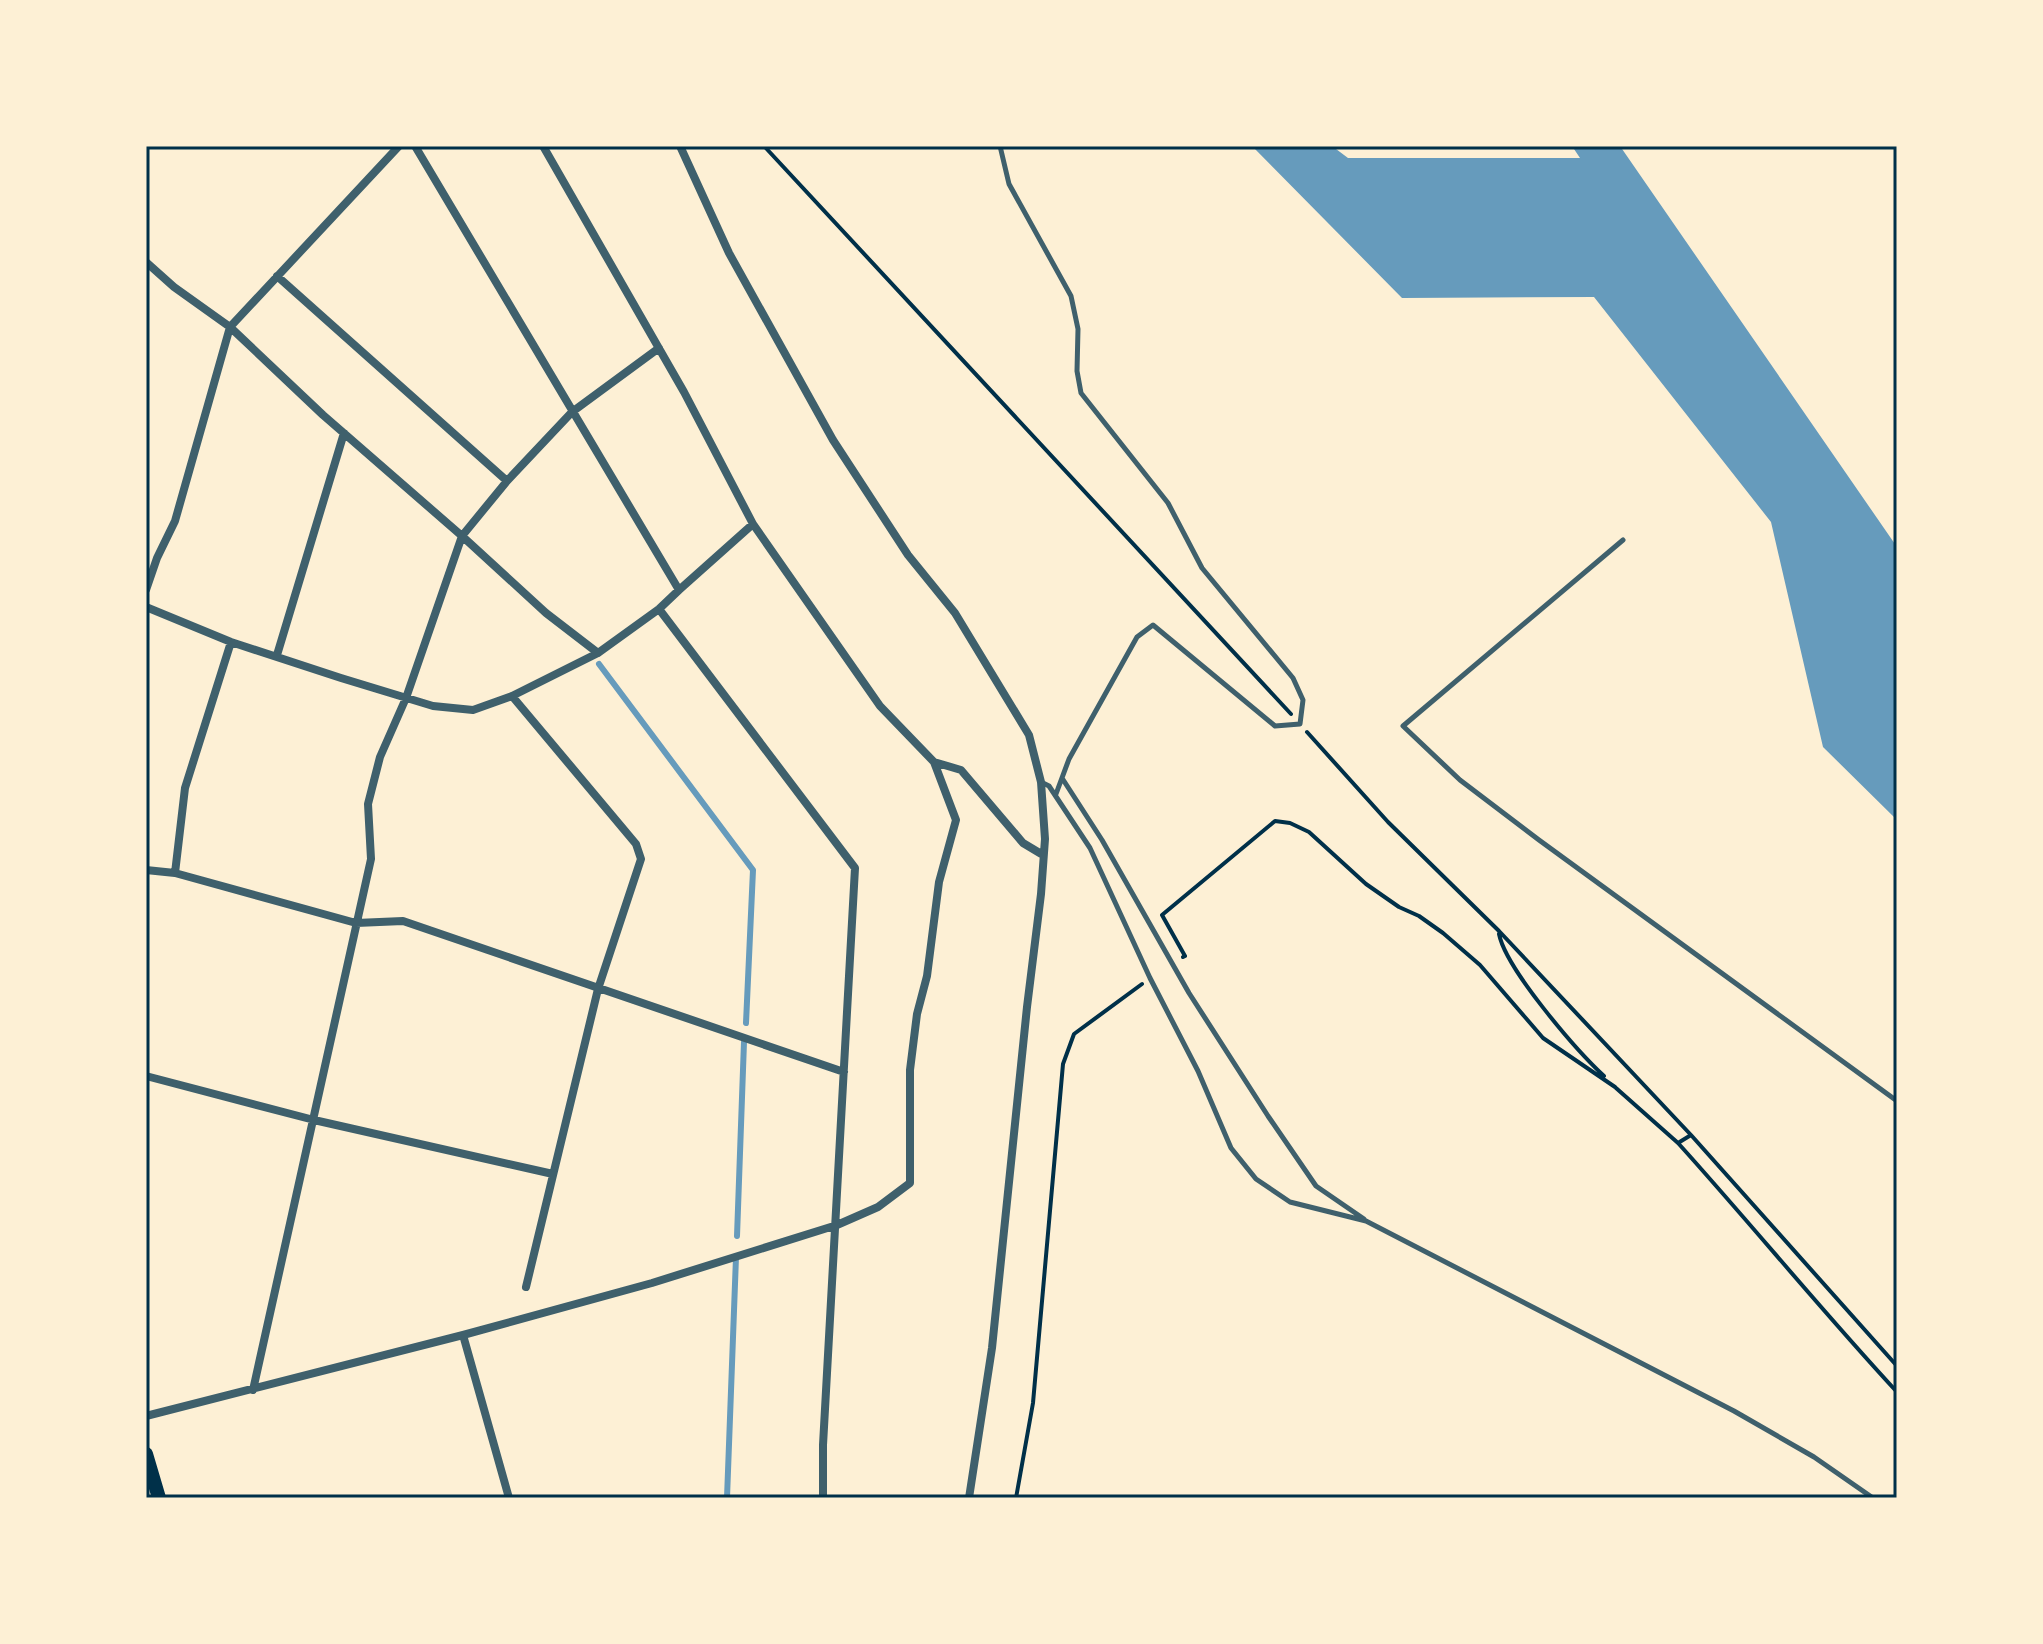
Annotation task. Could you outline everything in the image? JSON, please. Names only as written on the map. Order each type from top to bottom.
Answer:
[{"type":"main road","points":[[146,1454],[159,1498]]},
{"type":"street","points":[[146,590],[175,521],[230,327],[399,146]]},
{"type":"street","points":[[415,146],[679,590]]},
{"type":"street","points":[[146,1416],[652,1283],[837,1225],[878,1207],[910,1183],[910,1070],[917,1014],[927,976],[939,882],[956,820],[934,762],[880,706],[753,524],[659,348],[543,146]]},
{"type":"street","points":[[680,146],[729,253],[833,440],[908,555],[955,613],[1029,735],[1041,782],[1041,894],[992,1348],[969,1498]]},
{"type":"street","points":[[146,262],[174,287],[230,327],[546,613],[598,653]]},
{"type":"street","points":[[277,276],[507,481]]},
{"type":"street","points":[[253,1390],[371,859],[368,804],[380,757],[406,698],[462,536],[507,481],[572,412],[659,348]]},
{"type":"street","points":[[277,655],[344,433]]},
{"type":"street","points":[[146,607],[231,642],[406,698],[433,706],[473,710],[512,696],[598,653],[659,609],[753,524]]},
{"type":"street","points":[[659,609],[855,868],[823,1445],[823,1498]]},
{"type":"street","points":[[175,873],[185,788],[231,642]]},
{"type":"street","points":[[512,696],[636,844],[641,859],[598,989],[526,1287]]},
{"type":"street","points":[[934,762],[961,770],[1023,843],[1043,855]]},
{"type":"street","points":[[146,870],[175,873],[356,923],[403,921],[844,1072]]},
{"type":"street","points":[[146,1076],[314,1120],[553,1174]]},
{"type":"street","points":[[463,1335],[509,1498]]},
{"type":"lane","points":[[1000,146],[1009,184],[1071,296],[1078,329],[1077,371],[1081,393],[1168,503],[1202,568],[1293,678],[1303,700],[1300,724],[1275,726],[1153,625],[1137,637],[1069,759],[1056,795]]},
{"type":"lane","points":[[1623,540],[1403,726],[1460,780],[1664,933],[1897,1101]]},
{"type":"lane","points":[[1062,778],[1102,840],[1189,993],[1316,1186],[1366,1221],[1734,1411],[1814,1457],[1873,1498]]},
{"type":"lane","points":[[1041,782],[1056,795],[1090,848],[1150,978],[1198,1071],[1231,1148],[1256,1179],[1290,1202],[1366,1221]]},
{"type":"path","points":[[764,146],[1388,822],[1499,931],[1691,1135],[1897,1366]]},
{"type":"path","points":[[1185,956],[1162,915],[1275,821],[1290,823],[1309,832],[1377,892],[1443,933],[1480,965],[1543,1038],[1615,1087]]},
{"type":"path","points":[[1499,931],[1502,948],[1577,1051],[1678,1143],[1897,1392]]},
{"type":"path","points":[[1016,1498],[1033,1403],[1063,1064],[1074,1034],[1150,978]]},
{"type":"path","points":[[1678,1143],[1691,1135]]},
{"type":"water","points":[[1252,146],[1332,146],[1348,158],[1580,158],[1572,146],[1620,146],[1897,547],[1897,820],[1823,747],[1771,522],[1594,297],[1402,298]]},
{"type":"waterway","points":[[599,664],[753,870],[746,1023]]},
{"type":"waterway","points":[[737,1236],[744,1042]]},
{"type":"waterway","points":[[727,1498],[736,1257]]}]
